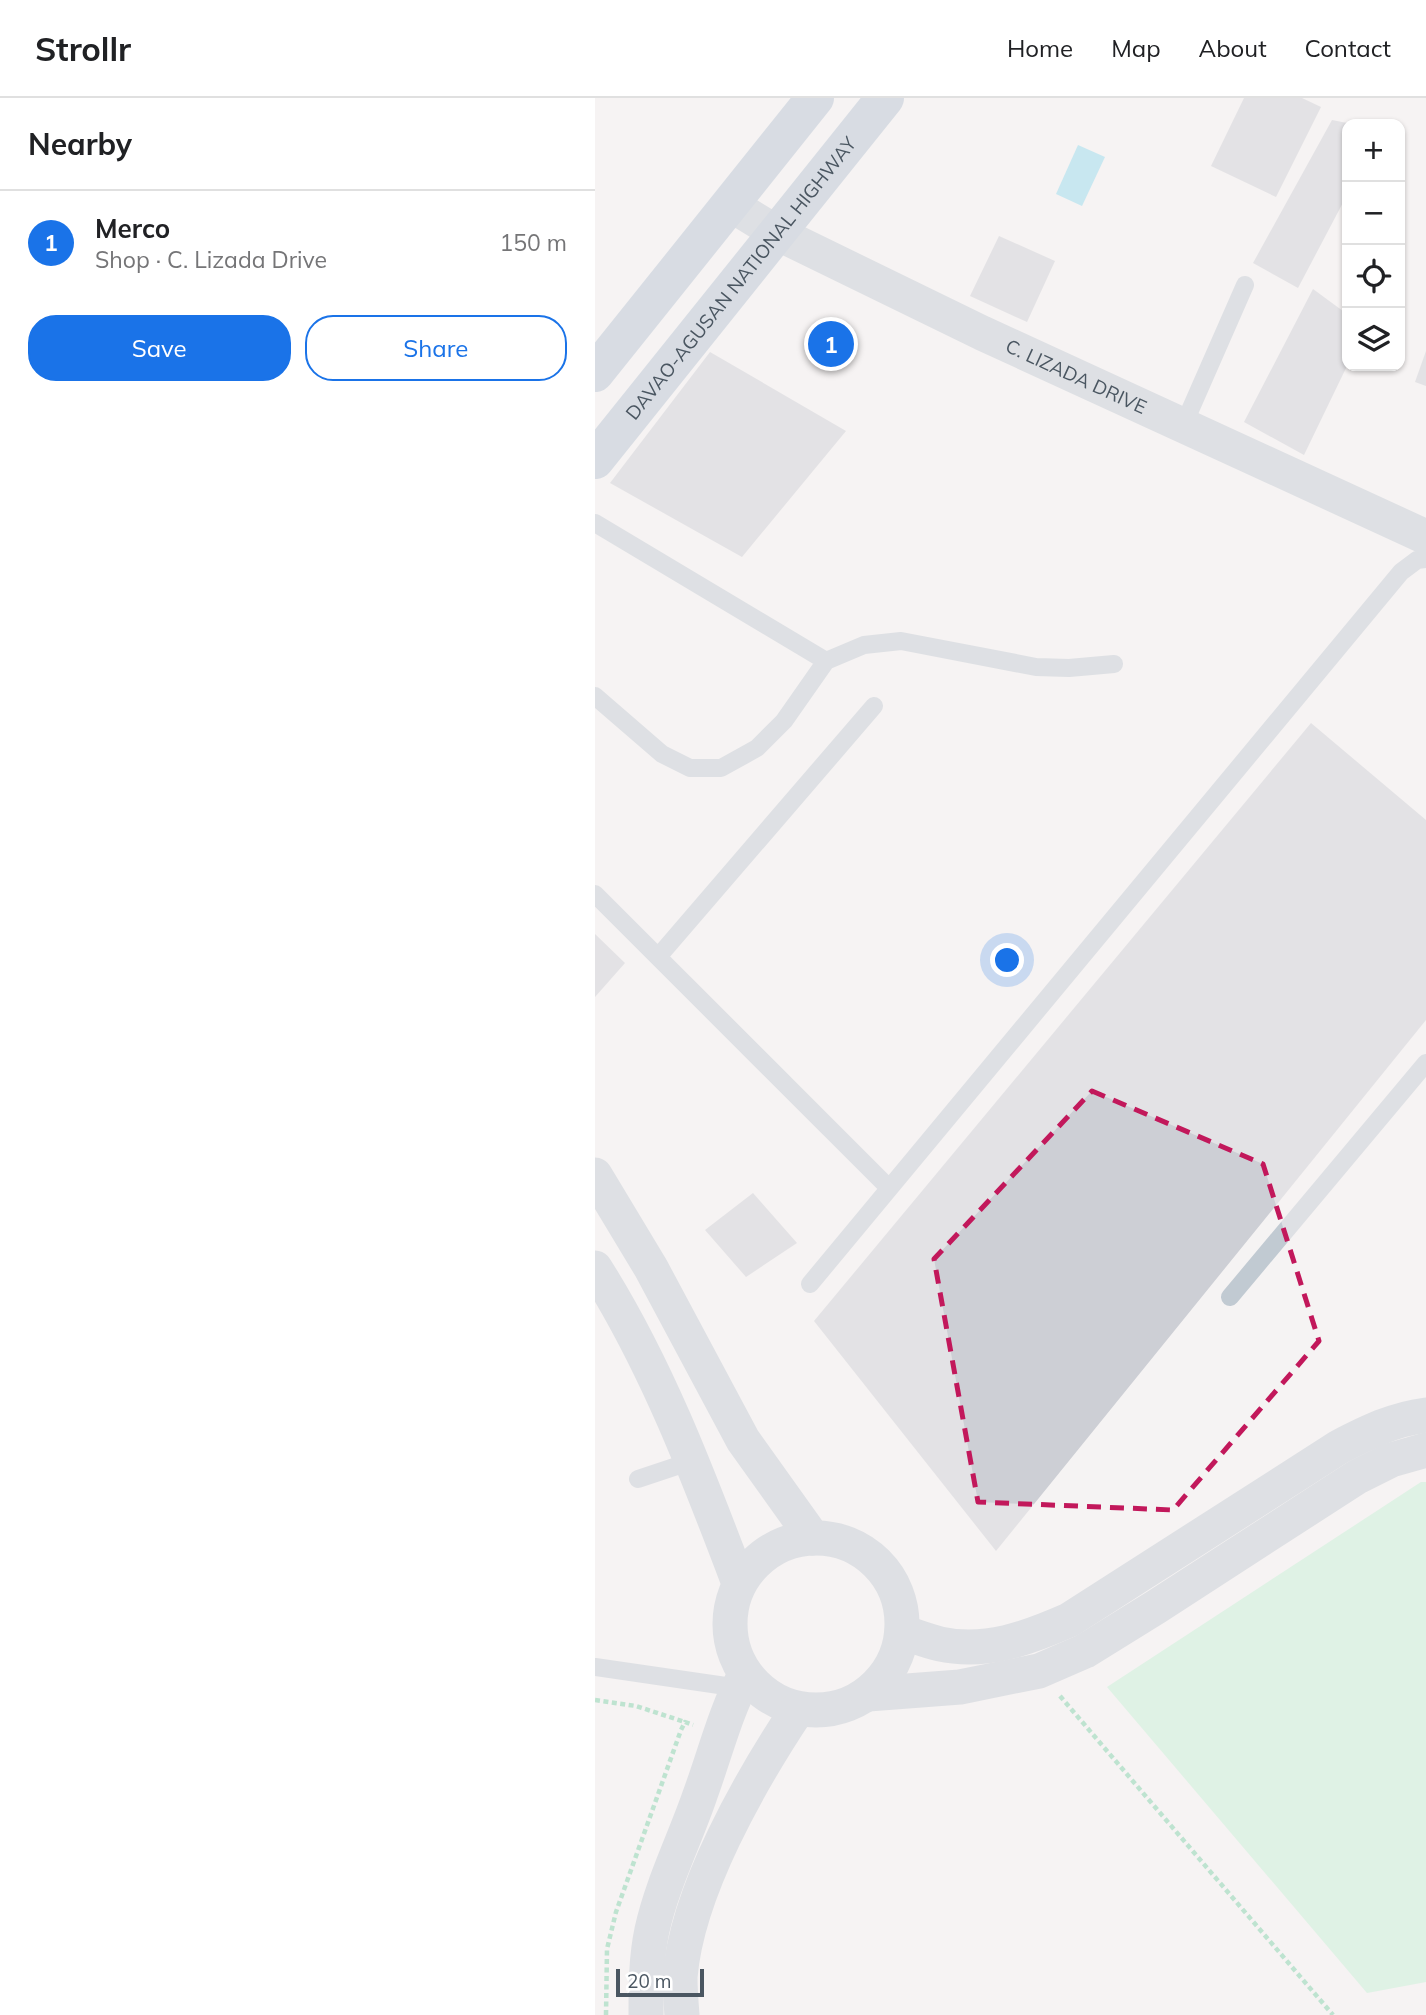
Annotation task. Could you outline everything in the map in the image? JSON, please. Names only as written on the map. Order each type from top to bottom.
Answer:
[{"type":"main road","points":[[595,373],[815,98]]},
{"type":"main road","name":"DAVAO-AGUSAN NATIONAL HIGHWAY","points":[[595,460],[885,98]]},
{"type":"street","name":"C. LIZADA DRIVE","points":[[730,204],[777,233],[982,333],[1426,537]]},
{"type":"street","points":[[595,1175],[652,1268],[744,1440],[813,1538]]},
{"type":"street","points":[[595,1268],[641,1348],[692,1461],[739,1583]]},
{"type":"street","points":[[902,1632],[940,1644],[957,1646],[1007,1643],[1029,1638],[1081,1613],[1339,1447],[1377,1427],[1426,1415]]},
{"type":"street","points":[[868,1694],[960,1687],[1039,1671],[1085,1651],[1357,1477],[1391,1460],[1426,1450]]},
{"type":"street","points":[[813,1538],[854,1546],[886,1573],[896,1591],[902,1632],[892,1667],[868,1694],[834,1709],[816,1711],[798,1709],[778,1702],[748,1684],[730,1640],[729,1621],[732,1601],[739,1583],[753,1565],[770,1551],[791,1542],[813,1538]]},
{"type":"street","points":[[646,2015],[646,1976],[652,1930],[666,1885],[748,1684]]},
{"type":"street","points":[[682,2015],[680,1978],[687,1937],[699,1897],[718,1850],[769,1753],[798,1709]]},
{"type":"lane","points":[[1184,424],[1245,285]]},
{"type":"lane","points":[[595,523],[826,661]]},
{"type":"lane","points":[[810,1284],[1401,572],[1417,560],[1426,559]]},
{"type":"lane","points":[[595,696],[662,754],[691,768],[721,768],[757,748],[784,721],[826,661],[864,645],[901,641],[1036,667],[1069,668],[1114,664]]},
{"type":"lane","points":[[658,957],[874,706]]},
{"type":"lane","points":[[595,894],[889,1188]]},
{"type":"lane","points":[[1230,1297],[1426,1063]]},
{"type":"lane","points":[[638,1479],[692,1461]]},
{"type":"lane","points":[[595,1667],[748,1684]]},
{"type":"path","points":[[1039,1671],[1333,2015]]},
{"type":"path","points":[[595,1700],[636,1706],[685,1722]]},
{"type":"highlighted area","points":[[1092,1091],[1263,1164],[1319,1341],[1173,1510],[978,1502],[934,1259]]},
{"type":"green space","points":[[1421,1482],[1426,1482],[1426,1982],[1367,1993],[1107,1687]]},
{"type":"water","points":[[1078,145],[1105,157],[1082,206],[1056,194]]},
{"type":"building","points":[[1244,98],[1302,98],[1321,107],[1276,197],[1211,166]]},
{"type":"building","points":[[1332,120],[1342,122],[1342,204],[1298,288],[1253,263]]},
{"type":"building","points":[[999,236],[1055,261],[1027,322],[970,296]]},
{"type":"building","points":[[1313,289],[1342,310],[1342,371],[1345,371],[1304,455],[1244,422]]},
{"type":"building","points":[[1426,351],[1426,386],[1415,382]]},
{"type":"building","points":[[710,352],[846,431],[742,557],[610,483]]},
{"type":"building","points":[[1311,723],[1426,820],[1426,1020],[996,1551],[814,1321]]},
{"type":"building","points":[[595,934],[625,963],[595,997]]},
{"type":"building","points":[[753,1193],[797,1243],[746,1277],[705,1230]]},
{"type":"place","name":"Merco","points":[[831,344]]}]
